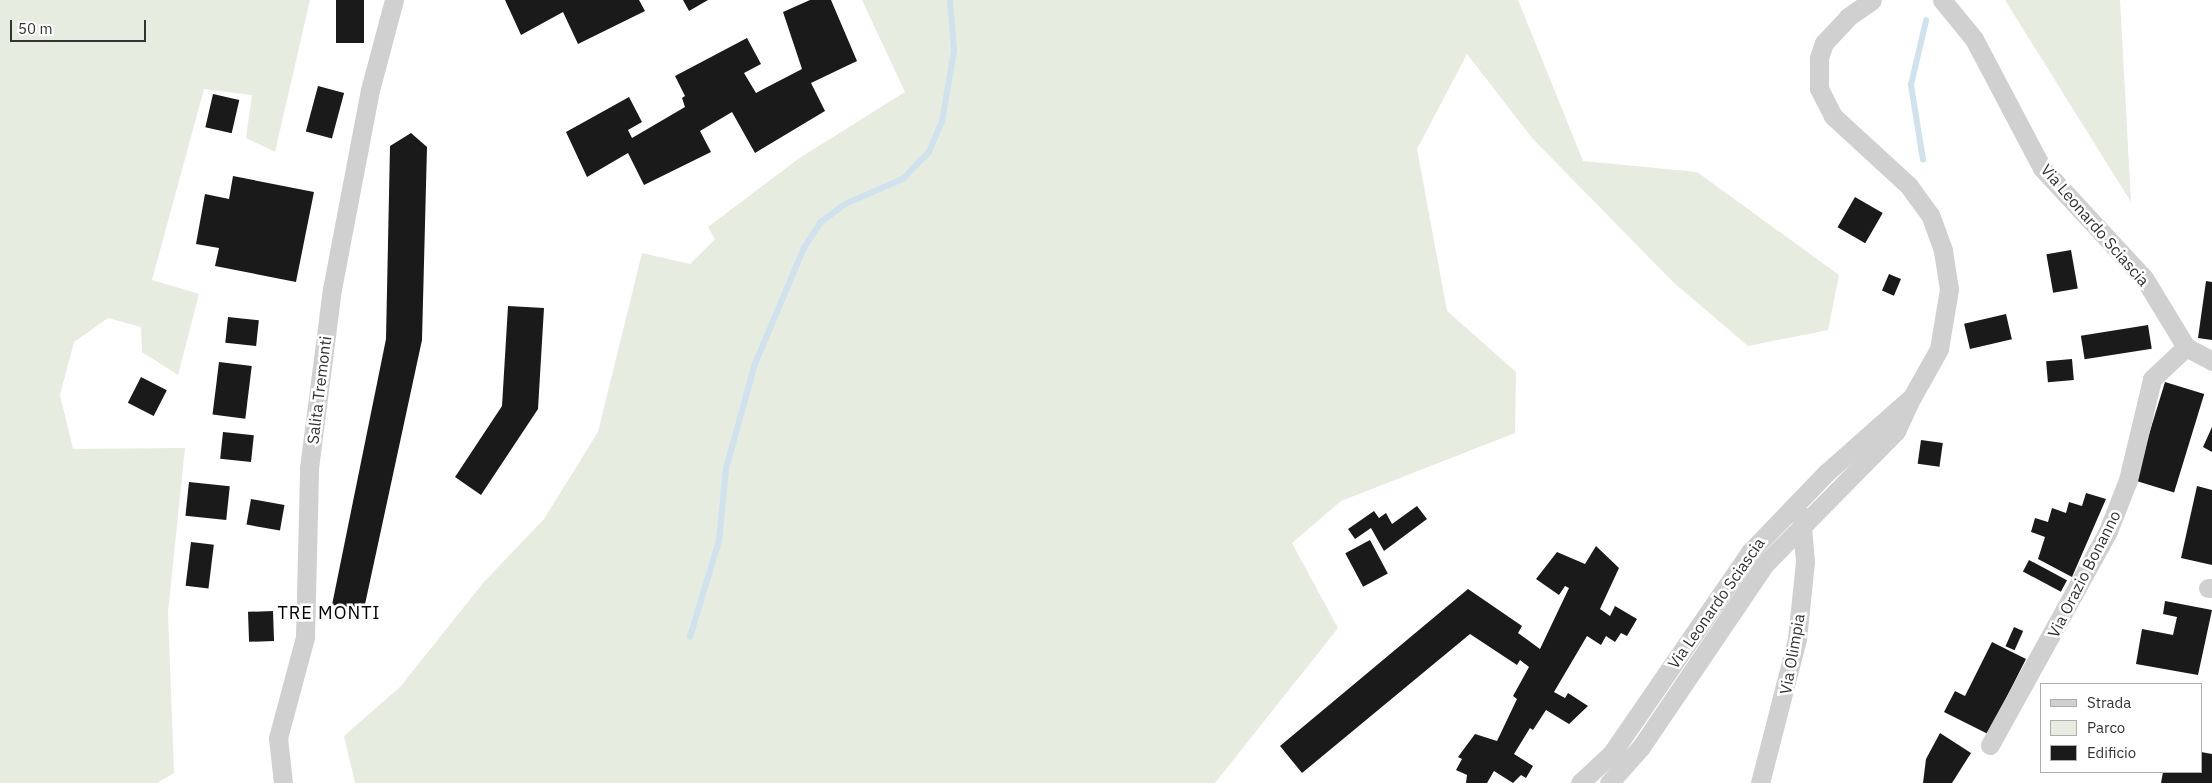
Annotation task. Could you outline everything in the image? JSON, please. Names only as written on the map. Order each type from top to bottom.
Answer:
[{"type":"street","name":"Salita Tremonti","points":[[283,783],[278,738],[305,638],[308,485],[332,290],[370,90],[394,0]]},
{"type":"street","name":"Via Leonardo Sciascia","points":[[1609,783],[1676,694],[1764,565],[1803,522],[1896,431],[1912,397],[1932,364],[1945,330],[1949,290],[1943,250],[1920,200],[1833,116],[1817,74],[1819,58],[1834,29],[1872,0]]},
{"type":"street","name":"Via Leonardo Sciascia","points":[[1942,0],[1974,40],[2042,168],[2144,278],[2186,347]]},
{"type":"street","points":[[2186,347],[2212,361]]},
{"type":"street","name":"Via Orazio Bonanno","points":[[1990,744],[2108,531],[2128,480],[2152,379],[2186,347]]},
{"type":"street","name":"Via Leonardo Sciascia","points":[[1580,783],[1612,753],[1750,552],[1797,502],[1912,397]]},
{"type":"street","name":"Via Olimpia","points":[[1760,783],[1797,639],[1805,561],[1803,522],[1797,502]]},
{"type":"street","points":[[1699,624],[1716,635]]},
{"type":"street","points":[[1660,684],[1676,694]]},
{"type":"green space","points":[[0,0],[310,0],[275,152],[246,138],[252,95],[204,89],[152,280],[199,294],[178,375],[142,352],[141,327],[108,318],[74,342],[60,395],[73,449],[185,448],[168,612],[174,773],[157,783],[0,783]]},
{"type":"green space","points":[[862,0],[1518,0],[1583,161],[1697,172],[1839,275],[1828,330],[1748,346],[1673,282],[1533,139],[1467,54],[1417,149],[1447,311],[1516,372],[1515,433],[1341,501],[1292,543],[1338,628],[1215,783],[355,783],[344,736],[400,687],[483,583],[544,519],[598,432],[642,253],[690,264],[715,239],[708,227],[798,159],[905,92]]},
{"type":"green space","points":[[2005,0],[2120,0],[2131,202]]},
{"type":"building","points":[[336,0],[364,0],[364,43],[336,43]]},
{"type":"building","points":[[505,0],[639,0],[645,11],[578,44],[563,12],[521,35]]},
{"type":"building","points":[[683,0],[708,0],[689,11]]},
{"type":"building","points":[[810,0],[831,0],[857,61],[811,83],[825,111],[755,153],[732,112],[700,131],[711,152],[644,185],[628,153],[587,177],[566,132],[629,97],[642,122],[628,130],[632,138],[685,107],[682,98],[685,96],[675,76],[747,38],[761,64],[744,73],[756,93],[802,69],[783,12]]},
{"type":"building","points":[[318,86],[344,93],[332,138],[306,131]]},
{"type":"building","points":[[213,94],[239,100],[232,133],[205,127]]},
{"type":"building","points":[[411,133],[427,147],[422,340],[364,609],[332,605],[386,339],[390,146]]},
{"type":"building","points":[[233,176],[314,192],[296,282],[215,266],[219,248],[196,244],[205,194],[229,199]]},
{"type":"building","points":[[1855,197],[1883,213],[1865,243],[1838,227]]},
{"type":"building","points":[[2071,250],[2078,288],[2053,293],[2046,254]]},
{"type":"building","points":[[1889,274],[1901,279],[1894,296],[1882,291]]},
{"type":"building","points":[[2206,281],[2212,282],[2212,340],[2198,338]]},
{"type":"building","points":[[508,306],[544,308],[538,409],[481,495],[455,477],[502,406]]},
{"type":"building","points":[[2006,314],[2012,339],[1970,349],[1964,324]]},
{"type":"building","points":[[228,317],[259,320],[256,346],[225,343]]},
{"type":"building","points":[[2148,325],[2152,349],[2085,359],[2081,336]]},
{"type":"building","points":[[2072,359],[2074,380],[2048,382],[2046,361]]},
{"type":"building","points":[[219,362],[252,366],[245,419],[213,415]]},
{"type":"building","points":[[141,377],[167,390],[154,416],[128,403]]},
{"type":"building","points":[[2165,382],[2204,394],[2174,492],[2135,480]]},
{"type":"building","points":[[2212,427],[2212,452],[2203,447]]},
{"type":"building","points":[[223,432],[254,435],[251,462],[220,459]]},
{"type":"building","points":[[1921,440],[1943,443],[1939,467],[1918,464]]},
{"type":"building","points":[[189,482],[230,486],[226,520],[185,516]]},
{"type":"building","points":[[2197,486],[2212,490],[2212,565],[2181,558]]},
{"type":"building","points":[[2086,493],[2106,499],[2072,577],[2038,559],[2045,537],[2031,532],[2035,518],[2048,522],[2052,508],[2066,513],[2069,502],[2082,506]]},
{"type":"building","points":[[251,499],[284,505],[280,531],[246,525]]},
{"type":"building","points":[[1417,506],[1427,519],[1384,551],[1371,528],[1355,539],[1348,529],[1374,511],[1379,518],[1386,513],[1392,524]]},
{"type":"building","points":[[1370,540],[1388,574],[1363,587],[1345,553]]},
{"type":"building","points":[[191,542],[214,545],[208,588],[186,586]]},
{"type":"building","points":[[1596,546],[1619,568],[1600,609],[1610,616],[1615,606],[1637,619],[1627,636],[1621,633],[1615,642],[1606,636],[1601,645],[1587,636],[1554,692],[1565,698],[1568,693],[1588,706],[1569,724],[1546,710],[1533,730],[1530,728],[1514,754],[1533,766],[1526,778],[1521,775],[1513,783],[1494,771],[1487,783],[1466,783],[1467,775],[1456,770],[1462,759],[1458,757],[1475,734],[1497,741],[1517,699],[1513,696],[1529,667],[1520,660],[1517,665],[1470,634],[1302,773],[1280,746],[1468,589],[1522,626],[1518,633],[1540,649],[1569,588],[1565,586],[1559,595],[1536,579],[1557,552],[1585,564]]},
{"type":"building","points":[[2029,560],[2067,580],[2061,592],[2023,571]]},
{"type":"building","points":[[2165,601],[2212,610],[2198,675],[2136,664],[2142,629],[2173,635],[2177,617],[2163,614]]},
{"type":"building","points":[[273,611],[274,641],[249,642],[248,612]]},
{"type":"building","points":[[2014,627],[2023,631],[2015,650],[2005,646]]},
{"type":"building","points":[[1992,642],[2026,659],[1988,734],[1944,712],[1955,691],[1965,696]]},
{"type":"building","points":[[1940,733],[1971,753],[1952,783],[1923,783],[1926,759]]},
{"type":"building","points":[[2202,752],[2212,754],[2212,783],[2161,783],[2163,773],[2202,773]]},
{"type":"waterway","points":[[690,637],[719,541],[726,469],[755,364],[804,248],[820,223],[845,204],[903,179],[929,152],[942,122],[954,51],[950,0]]},
{"type":"waterway","points":[[1923,160],[1911,85],[1926,21]]},
{"type":"district","name":"TRE MONTI","points":[[329,613]]}]
